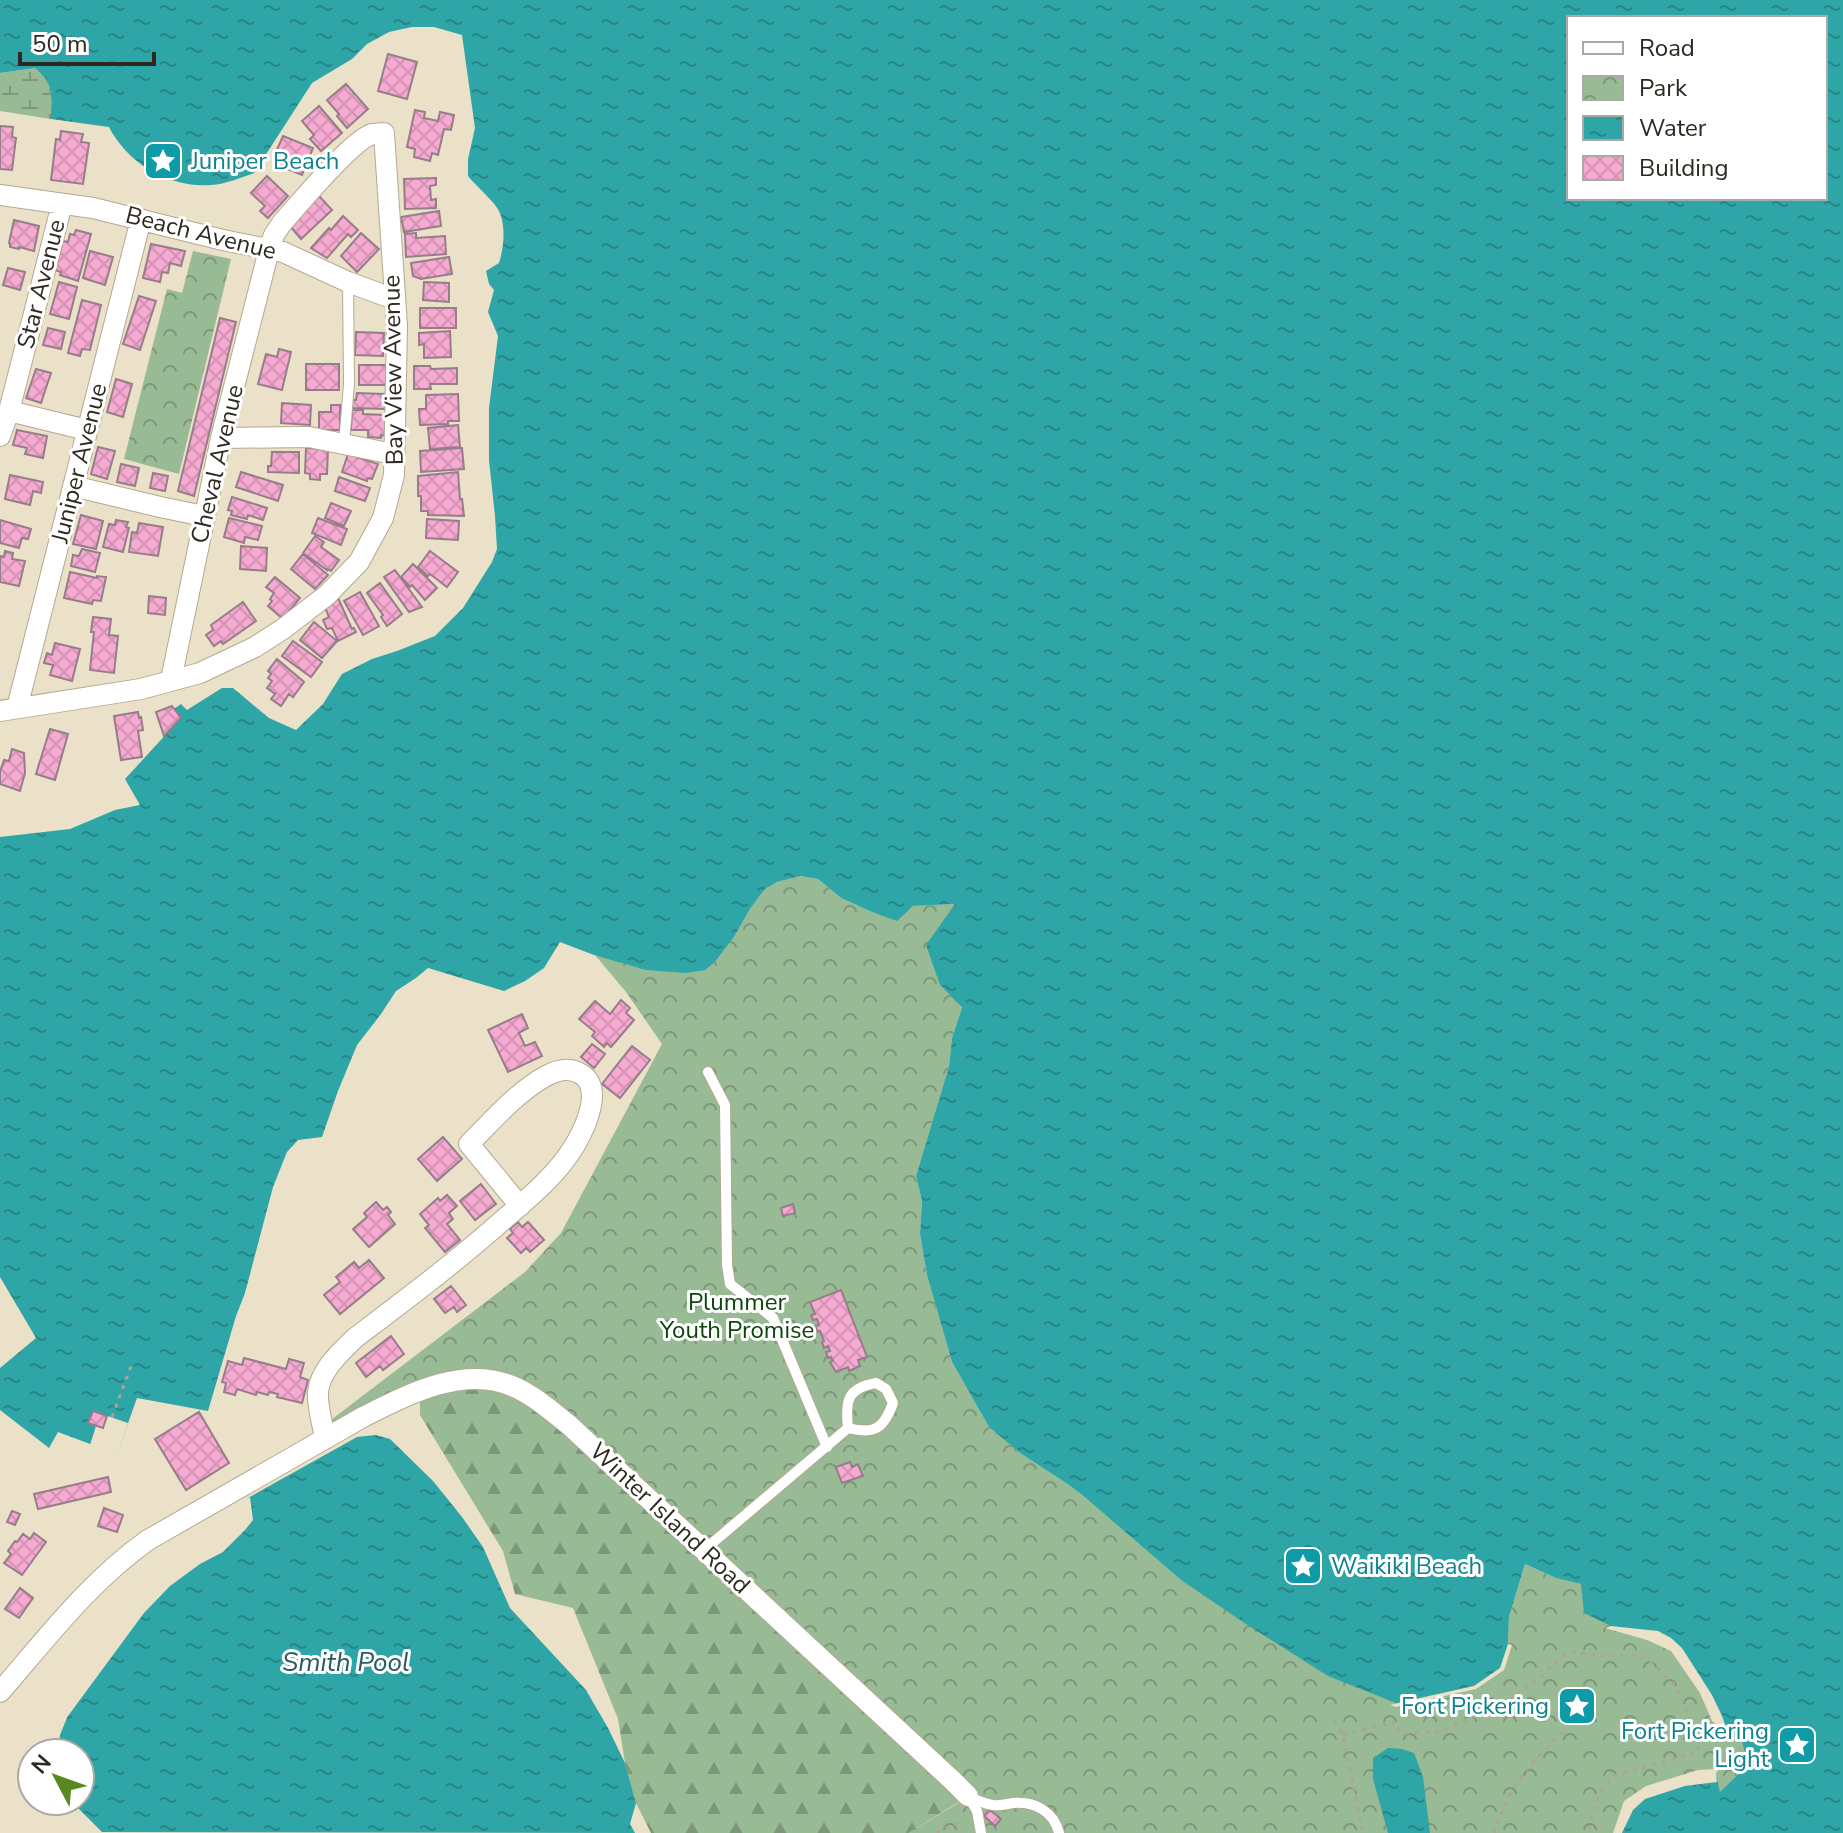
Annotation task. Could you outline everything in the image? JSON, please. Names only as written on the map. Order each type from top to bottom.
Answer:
[{"type":"street","name":"Bay View Avenue","points":[[9,710],[141,689],[200,673],[255,647],[305,613],[359,562],[383,518],[394,475],[397,326],[384,133],[361,140],[348,152],[282,223],[269,250]]},
{"type":"street","name":"Beach Avenue","points":[[0,195],[93,208],[283,252],[394,299]]},
{"type":"street","name":"Star Avenue","points":[[0,436],[62,204]]},
{"type":"street","name":"Juniper Avenue","points":[[9,710],[73,486],[141,219]]},
{"type":"street","name":"Cheval Avenue","points":[[171,680],[221,438],[269,250]]},
{"type":"street","points":[[9,411],[87,430]]},
{"type":"street","points":[[221,438],[309,437],[393,454]]},
{"type":"street","points":[[73,486],[204,516]]},
{"type":"street","points":[[325,1439],[318,1395],[321,1382],[335,1359],[355,1338],[520,1206],[563,1162],[576,1144],[592,1103],[592,1087],[585,1076],[575,1070],[559,1071],[532,1085],[469,1144],[520,1206]]},
{"type":"street","name":"Winter Island Road","points":[[0,1692],[123,1557],[178,1521],[397,1400],[442,1384],[479,1379],[499,1381],[534,1397],[560,1417],[952,1780],[972,1804]]},
{"type":"lane","points":[[344,443],[349,384],[348,282]]},
{"type":"lane","points":[[708,1072],[725,1105],[727,1265],[730,1284],[773,1318],[827,1447]]},
{"type":"lane","points":[[876,1383],[886,1389],[893,1403],[888,1418],[877,1429],[862,1431],[848,1428],[846,1410],[855,1389],[876,1383]]},
{"type":"lane","points":[[704,1550],[848,1428]]},
{"type":"lane","points":[[981,1833],[972,1804],[1026,1803],[1039,1807],[1050,1815],[1059,1833]]},
{"type":"path","points":[[112,1417],[133,1361]]},
{"type":"path","points":[[1343,1734],[1396,1722],[1399,1730],[1407,1734],[1441,1731],[1510,1700],[1571,1652],[1639,1656],[1652,1663],[1678,1691],[1699,1741],[1698,1752],[1614,1776],[1599,1793],[1588,1833]]},
{"type":"path","points":[[1334,1721],[1343,1734],[1362,1830],[1356,1833]]},
{"type":"path","points":[[1494,1833],[1499,1813],[1510,1792],[1536,1758],[1565,1731]]},
{"type":"path","points":[[936,1833],[960,1822],[972,1804]]},
{"type":"green space","points":[[35,68],[49,85],[51,119],[0,111],[0,73]]},
{"type":"green space","points":[[193,251],[231,259],[179,474],[124,459],[167,289],[182,293]]},
{"type":"green space","name":"Plummer Youth Promise","points":[[800,876],[818,879],[841,898],[897,920],[913,906],[956,904],[940,985],[962,1006],[952,1038],[949,1066],[916,1176],[922,1201],[920,1234],[927,1275],[952,1362],[989,1427],[1020,1453],[1081,1494],[1181,1580],[1508,1644],[1509,1617],[1525,1564],[1556,1578],[1582,1584],[1673,1648],[1742,1742],[1748,1765],[1720,1793],[1716,1774],[1617,1833],[909,1833],[968,1797],[569,1425],[479,1379],[323,1426],[525,1272],[561,1233],[662,1044],[626,992],[595,955],[614,960],[715,962],[765,889]]},
{"type":"green space","points":[[442,1384],[515,1387],[968,1796],[909,1833],[651,1833],[636,1803],[618,1719],[573,1608],[515,1594],[503,1551],[420,1415],[420,1395]]},
{"type":"water","points":[[0,0],[1843,0],[1843,1833],[1617,1833],[1627,1803],[1716,1773],[1720,1792],[1748,1765],[1742,1742],[1715,1719],[1704,1691],[1673,1648],[1584,1613],[1581,1584],[1556,1578],[1525,1564],[1509,1617],[1508,1644],[1501,1668],[1474,1686],[1396,1703],[1328,1676],[1181,1580],[1081,1494],[1020,1453],[989,1427],[952,1362],[927,1275],[920,1234],[922,1201],[916,1176],[949,1066],[952,1038],[962,1007],[940,985],[926,945],[955,904],[913,906],[897,921],[841,898],[818,879],[800,876],[765,889],[734,937],[705,970],[686,973],[646,970],[560,942],[544,968],[504,991],[428,968],[396,991],[357,1045],[322,1137],[298,1140],[287,1152],[273,1187],[245,1293],[208,1411],[137,1398],[117,1454],[58,1432],[49,1448],[0,1410],[0,1368],[36,1338],[0,1277],[0,837],[70,829],[115,810],[140,805],[125,779],[181,718],[174,709],[181,704],[187,710],[222,688],[233,688],[269,718],[296,730],[323,704],[342,674],[372,659],[435,636],[463,608],[497,549],[489,460],[489,408],[498,336],[488,312],[494,290],[486,271],[499,263],[504,237],[499,211],[468,176],[468,159],[475,128],[462,35],[434,27],[412,27],[389,32],[367,44],[352,59],[312,83],[254,173],[211,185],[180,182],[151,171],[127,152],[109,127],[51,119],[49,85],[35,68],[0,73]]},
{"type":"water","name":"Smith Pool","points":[[376,1435],[390,1439],[433,1481],[483,1547],[510,1608],[586,1690],[625,1763],[636,1803],[630,1824],[635,1833],[102,1832],[87,1817],[96,1817],[96,1737],[60,1735],[73,1703],[125,1621],[231,1536],[248,1516],[246,1499],[357,1437]]},
{"type":"water","points":[[1388,1748],[1414,1753],[1423,1777],[1430,1833],[1388,1833],[1373,1779],[1373,1758]]},
{"type":"pier","points":[[93,1411],[128,1423],[116,1458],[89,1448],[96,1426],[88,1423]]},
{"type":"pier","points":[[250,1497],[253,1520],[245,1530],[223,1552],[170,1586],[144,1613],[68,1716],[64,1714],[94,1660],[122,1619],[158,1583],[240,1524],[243,1507]]},
{"type":"pier","points":[[1605,1628],[1658,1631],[1682,1648],[1712,1695],[1729,1736],[1712,1721],[1700,1693],[1671,1651],[1647,1640]]},
{"type":"pier","points":[[1508,1644],[1512,1645],[1504,1670],[1476,1689],[1396,1707],[1390,1705],[1474,1686],[1500,1668]]},
{"type":"pier","points":[[1716,1769],[1717,1782],[1685,1786],[1645,1799],[1633,1810],[1622,1833],[1613,1833],[1624,1801],[1646,1786],[1698,1770]]},
{"type":"building","points":[[388,54],[417,62],[407,99],[378,91]]},
{"type":"building","points":[[346,84],[368,109],[347,128],[327,100]]},
{"type":"building","points":[[319,106],[342,133],[321,151],[310,139],[314,135],[302,121]]},
{"type":"building","points":[[415,110],[425,112],[424,118],[438,121],[440,112],[454,115],[451,130],[444,129],[438,155],[432,153],[430,161],[414,157],[415,149],[407,147]]},
{"type":"building","points":[[0,126],[13,127],[12,137],[16,138],[12,170],[0,169]]},
{"type":"building","points":[[61,131],[83,134],[81,142],[89,143],[83,184],[51,180],[56,139],[60,140]]},
{"type":"building","points":[[283,136],[313,148],[302,175],[280,166],[282,161],[275,154]]},
{"type":"building","points":[[267,176],[288,196],[268,218],[260,211],[265,206],[251,193]]},
{"type":"building","points":[[436,178],[436,185],[430,186],[431,200],[436,199],[436,208],[405,209],[404,179]]},
{"type":"building","points":[[319,196],[332,210],[301,239],[289,225]]},
{"type":"building","points":[[439,211],[441,226],[404,232],[401,217]]},
{"type":"building","points":[[343,216],[358,230],[351,237],[348,234],[327,258],[311,248],[329,228],[331,230]]},
{"type":"building","points":[[14,220],[39,226],[34,251],[10,247]]},
{"type":"building","points":[[76,230],[91,234],[78,281],[55,270],[63,241],[68,242],[70,234],[74,235]]},
{"type":"building","points":[[361,233],[379,249],[357,272],[341,256]]},
{"type":"building","points":[[416,233],[416,238],[445,236],[446,254],[406,257],[405,234]]},
{"type":"building","points":[[151,244],[185,251],[181,266],[170,263],[168,273],[162,272],[160,282],[143,278]]},
{"type":"building","points":[[90,251],[113,257],[105,285],[83,278]]},
{"type":"building","points":[[449,257],[452,274],[421,279],[413,276],[411,263]]},
{"type":"building","points":[[8,268],[25,272],[20,290],[3,285]]},
{"type":"building","points":[[59,282],[77,287],[69,319],[50,314]]},
{"type":"building","points":[[424,282],[449,283],[449,302],[423,300]]},
{"type":"building","points":[[139,296],[156,301],[140,350],[123,344]]},
{"type":"building","points":[[82,300],[101,305],[90,350],[82,349],[80,356],[68,353]]},
{"type":"building","points":[[420,308],[456,308],[456,328],[420,328]]},
{"type":"building","points":[[220,318],[236,322],[194,496],[178,491]]},
{"type":"building","points":[[48,328],[65,332],[61,349],[43,345]]},
{"type":"building","points":[[450,331],[451,357],[424,358],[424,344],[419,345],[419,333]]},
{"type":"building","points":[[356,332],[384,333],[383,356],[355,355]]},
{"type":"building","points":[[279,349],[291,352],[282,390],[258,384],[266,354],[277,357]]},
{"type":"building","points":[[306,364],[339,364],[339,390],[306,390]]},
{"type":"building","points":[[359,365],[388,365],[388,385],[359,385]]},
{"type":"building","points":[[414,366],[457,368],[457,384],[430,384],[431,389],[414,389]]},
{"type":"building","points":[[36,369],[51,373],[41,403],[26,398]]},
{"type":"building","points":[[116,379],[132,384],[123,417],[107,412]]},
{"type":"building","points":[[357,393],[385,394],[385,409],[352,408],[352,400],[356,400]]},
{"type":"building","points":[[458,394],[459,421],[420,425],[419,409],[426,409],[426,395]]},
{"type":"building","points":[[282,403],[311,405],[310,425],[281,423]]},
{"type":"building","points":[[331,405],[340,405],[340,430],[319,430],[319,412],[331,412]]},
{"type":"building","points":[[352,410],[385,415],[385,436],[368,437],[368,430],[351,430]]},
{"type":"building","points":[[458,425],[460,447],[430,449],[428,428]]},
{"type":"building","points":[[17,430],[47,436],[43,458],[25,454],[27,448],[13,445]]},
{"type":"building","points":[[98,447],[115,451],[107,479],[91,474]]},
{"type":"building","points":[[306,448],[328,449],[327,474],[320,474],[320,480],[310,479],[310,474],[305,473]]},
{"type":"building","points":[[462,448],[464,469],[421,472],[420,451]]},
{"type":"building","points":[[272,452],[299,452],[299,473],[268,472]]},
{"type":"building","points":[[348,454],[378,464],[372,479],[368,478],[367,481],[342,472]]},
{"type":"building","points":[[121,464],[139,468],[135,486],[117,482]]},
{"type":"building","points":[[241,472],[283,485],[278,501],[236,487]]},
{"type":"building","points":[[458,472],[464,516],[428,515],[428,511],[421,511],[418,476]]},
{"type":"building","points":[[153,473],[168,476],[165,491],[150,488]]},
{"type":"building","points":[[10,475],[43,482],[41,493],[33,491],[30,505],[5,499]]},
{"type":"building","points":[[339,477],[370,488],[365,501],[335,491]]},
{"type":"building","points":[[232,497],[267,508],[263,520],[248,515],[247,519],[231,515],[232,511],[228,510]]},
{"type":"building","points":[[331,503],[351,511],[344,526],[325,518]]},
{"type":"building","points":[[81,515],[103,521],[96,549],[73,544]]},
{"type":"building","points":[[229,518],[262,526],[258,540],[245,537],[244,543],[224,537]]},
{"type":"building","points":[[318,518],[347,529],[341,545],[312,533]]},
{"type":"building","points":[[427,519],[459,521],[458,540],[426,538]]},
{"type":"building","points":[[0,520],[31,529],[28,539],[22,538],[19,548],[0,543]]},
{"type":"building","points":[[116,520],[128,522],[123,552],[103,547],[109,524],[115,525]]},
{"type":"building","points":[[139,523],[163,527],[158,556],[129,552],[132,532],[137,533]]},
{"type":"building","points":[[315,536],[324,542],[321,547],[339,560],[331,571],[303,553]]},
{"type":"building","points":[[241,546],[267,548],[266,571],[240,569]]},
{"type":"building","points":[[82,549],[100,553],[95,572],[71,566],[73,555],[79,556]]},
{"type":"building","points":[[5,551],[13,553],[12,559],[25,561],[19,586],[0,582],[0,556],[4,557]]},
{"type":"building","points":[[430,551],[458,572],[447,587],[418,567]]},
{"type":"building","points":[[303,554],[328,575],[315,589],[291,569]]},
{"type":"building","points":[[413,564],[437,588],[425,600],[401,577]]},
{"type":"building","points":[[395,570],[422,607],[409,612],[384,577]]},
{"type":"building","points":[[70,572],[106,577],[101,601],[93,600],[92,604],[64,598]]},
{"type":"building","points":[[275,577],[300,598],[283,619],[268,606],[274,593],[266,587]]},
{"type":"building","points":[[380,583],[402,614],[387,626],[367,593]]},
{"type":"building","points":[[360,592],[379,626],[363,635],[344,601]]},
{"type":"building","points":[[149,596],[166,598],[165,615],[148,613]]},
{"type":"building","points":[[338,598],[356,632],[338,641],[332,628],[327,629],[323,620],[329,617],[324,605]]},
{"type":"building","points":[[243,602],[256,621],[223,644],[221,641],[214,646],[206,635],[213,630],[211,625]]},
{"type":"building","points":[[93,617],[111,619],[109,635],[118,636],[114,673],[90,670]]},
{"type":"building","points":[[314,622],[337,641],[322,658],[300,640]]},
{"type":"building","points":[[293,641],[322,662],[311,677],[282,656]]},
{"type":"building","points":[[55,643],[80,649],[72,681],[50,675],[53,665],[44,663],[47,653],[52,655]]},
{"type":"building","points":[[277,659],[304,682],[293,697],[289,694],[281,706],[271,699],[275,694],[267,688],[272,681],[268,678],[271,674],[268,671]]},
{"type":"building","points":[[172,706],[181,718],[164,736],[156,712]]},
{"type":"building","points":[[138,712],[143,730],[138,731],[142,757],[121,760],[114,716]]},
{"type":"building","points":[[50,729],[68,734],[55,780],[36,774]]},
{"type":"building","points":[[12,749],[24,753],[25,773],[20,791],[0,784],[4,760],[9,761]]},
{"type":"building","points":[[621,1000],[630,1008],[626,1013],[634,1020],[611,1047],[607,1043],[604,1047],[592,1036],[595,1032],[579,1019],[595,1001],[610,1014]]},
{"type":"building","points":[[522,1014],[528,1028],[519,1033],[525,1046],[535,1042],[542,1056],[508,1072],[488,1030]]},
{"type":"building","points":[[592,1044],[605,1054],[594,1068],[581,1057]]},
{"type":"building","points":[[632,1046],[650,1060],[620,1098],[602,1084]]},
{"type":"building","points":[[443,1137],[462,1159],[437,1181],[418,1159]]},
{"type":"building","points":[[481,1184],[496,1204],[475,1220],[460,1201]]},
{"type":"building","points":[[447,1195],[457,1206],[449,1213],[453,1219],[447,1224],[460,1240],[445,1252],[425,1228],[429,1225],[420,1214],[438,1198],[440,1201]]},
{"type":"building","points":[[376,1202],[383,1210],[387,1207],[391,1212],[388,1215],[395,1224],[369,1247],[353,1229],[367,1217],[364,1213]]},
{"type":"building","points":[[793,1204],[795,1213],[783,1216],[781,1208]]},
{"type":"building","points":[[518,1222],[522,1227],[528,1222],[544,1240],[530,1252],[526,1248],[521,1253],[507,1238],[513,1233],[510,1229]]},
{"type":"building","points":[[369,1260],[384,1278],[340,1314],[324,1295],[340,1282],[336,1277],[354,1262],[359,1268]]},
{"type":"building","points":[[451,1286],[466,1305],[457,1312],[454,1307],[445,1313],[434,1299]]},
{"type":"building","points":[[841,1290],[867,1357],[858,1360],[860,1366],[836,1372],[826,1352],[830,1351],[828,1346],[824,1348],[820,1331],[817,1332],[815,1326],[819,1325],[811,1315],[815,1314],[810,1302]]},
{"type":"building","points":[[391,1336],[404,1354],[383,1370],[380,1366],[366,1377],[356,1363]]},
{"type":"building","points":[[244,1358],[286,1369],[289,1359],[304,1363],[300,1377],[308,1380],[302,1403],[269,1392],[268,1395],[257,1392],[256,1395],[237,1389],[235,1395],[224,1392],[226,1383],[222,1382],[228,1361],[242,1365]]},
{"type":"building","points":[[93,1411],[107,1416],[103,1428],[88,1423]]},
{"type":"building","points":[[199,1412],[229,1463],[186,1490],[155,1439]]},
{"type":"building","points":[[850,1462],[852,1467],[858,1464],[863,1476],[842,1483],[836,1467]]},
{"type":"building","points":[[108,1477],[111,1492],[38,1509],[34,1494]]},
{"type":"building","points":[[104,1508],[123,1515],[117,1532],[98,1526]]},
{"type":"building","points":[[12,1511],[20,1514],[15,1525],[7,1522]]},
{"type":"building","points":[[34,1533],[46,1542],[22,1575],[4,1563],[15,1541],[23,1534],[30,1539]]},
{"type":"building","points":[[20,1588],[33,1598],[19,1618],[5,1609]]},
{"type":"building","points":[[990,1810],[1001,1819],[995,1826],[984,1816]]},
{"type":"place","name":"Juniper Beach","points":[[163,161]]},
{"type":"place","name":"Waikiki Beach","points":[[1303,1566]]},
{"type":"place","name":"Fort Pickering","points":[[1577,1706]]},
{"type":"place","name":"Fort Pickering Light","points":[[1797,1745]]}]
